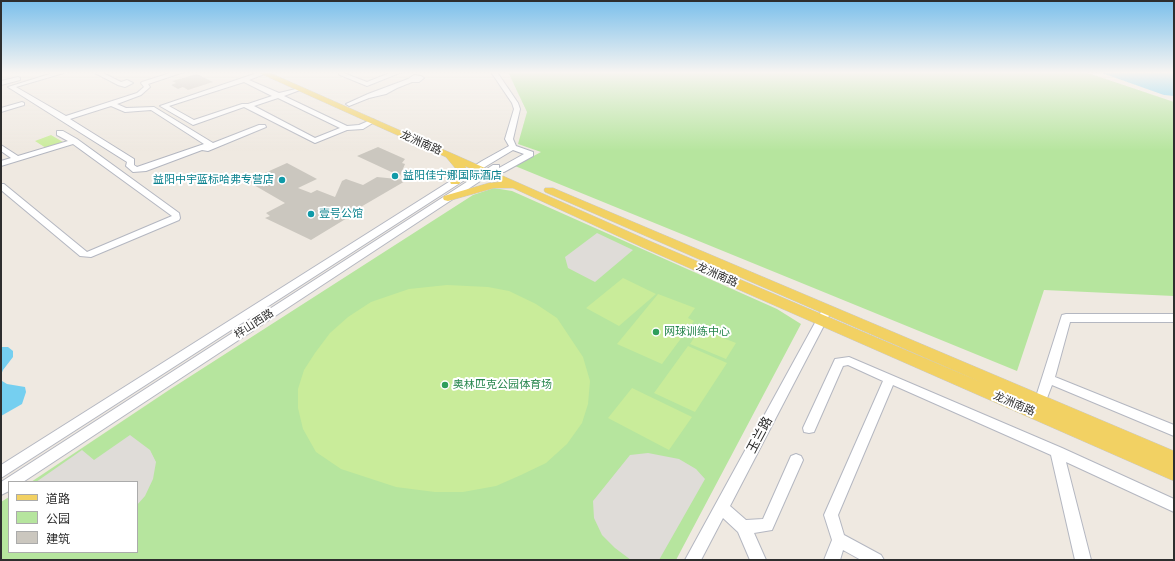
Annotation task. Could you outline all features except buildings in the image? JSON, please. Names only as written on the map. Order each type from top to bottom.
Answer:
[{"type":"main road","name":"龙洲南路","points":[[320,98],[442,152],[490,168],[522,188],[824,315],[1174,459]]},
{"type":"main road","name":"龙洲南路","points":[[334,98],[824,315],[1174,473]]},
{"type":"main road","points":[[442,152],[462,168],[455,182]]},
{"type":"main road","points":[[448,198],[494,185],[511,185],[522,188]]},
{"type":"street","points":[[30,98],[65,118],[131,161],[130,166],[136,170],[143,169],[210,144],[152,108],[126,110],[110,103]]},
{"type":"street","points":[[65,118],[123,98]]},
{"type":"street","points":[[188,98],[163,106],[193,123],[244,105],[248,106],[271,98]]},
{"type":"street","points":[[283,98],[346,128]]},
{"type":"street","points":[[349,104],[364,98]]},
{"type":"street","points":[[490,168],[530,154],[513,147],[509,139],[517,109],[512,98]]},
{"type":"street","points":[[1,110],[22,104]]},
{"type":"street","points":[[248,106],[315,141],[346,128],[360,127],[373,121]]},
{"type":"street","points":[[126,179],[262,127]]},
{"type":"street","points":[[1,186],[83,254],[88,255],[176,218],[176,215],[74,141],[60,133]]},
{"type":"street","points":[[1,164],[74,141]]},
{"type":"street","points":[[490,168],[513,147]]},
{"type":"street","points":[[1,148],[17,159]]},
{"type":"street","name":"梓山西路","points":[[1,472],[455,182],[490,168]]},
{"type":"street","name":"梓山西路","points":[[14,481],[448,198],[490,168]]},
{"type":"street","name":"玉兰路","points":[[693,560],[824,315]]},
{"type":"street","points":[[1040,403],[1066,318],[1174,318]]},
{"type":"street","points":[[809,428],[839,362],[849,361],[1057,452],[1174,506]]},
{"type":"street","points":[[876,560],[839,540],[831,515],[890,379]]},
{"type":"street","points":[[1048,379],[1174,431]]},
{"type":"street","points":[[1057,452],[1083,560]]},
{"type":"street","points":[[743,527],[767,524],[796,460]]},
{"type":"street","points":[[721,507],[743,527],[758,560]]},
{"type":"street","points":[[832,560],[839,540]]},
{"type":"green space","points":[[520,98],[1163,98],[1174,102],[1174,296],[1044,290],[1017,371],[515,166],[541,152],[518,144],[527,112]]},
{"type":"green space","points":[[51,135],[63,142],[46,148],[35,141]]},
{"type":"green space","points":[[494,188],[512,191],[777,309],[801,324],[676,560],[1,560],[1,502],[8,498],[8,553],[138,553],[138,481],[32,481],[169,390],[473,195]]},
{"type":"green space","points":[[623,278],[656,294],[619,326],[586,308]]},
{"type":"green space","name":"奥林匹克公园体育场","points":[[447,285],[488,287],[509,291],[536,304],[557,318],[583,357],[590,381],[588,404],[582,423],[567,444],[546,463],[496,486],[463,492],[435,492],[396,487],[341,469],[316,452],[303,429],[298,408],[298,389],[304,370],[330,333],[348,317],[371,302],[409,289]]},
{"type":"green space","name":"网球训练中心","points":[[658,294],[695,308],[688,318],[694,321],[662,364],[617,344]]},
{"type":"green space","points":[[700,329],[736,343],[726,359],[690,344]]},
{"type":"green space","points":[[688,346],[727,363],[695,412],[654,393]]},
{"type":"green space","points":[[632,388],[692,417],[669,450],[608,418]]},
{"type":"shaded area","points":[[597,233],[633,250],[595,282],[568,268],[565,257]]},
{"type":"shaded area","points":[[130,435],[150,450],[156,462],[153,479],[145,496],[138,504],[138,481],[37,481],[82,450],[94,460]]},
{"type":"shaded area","points":[[648,453],[679,459],[696,469],[705,479],[659,560],[631,560],[615,548],[602,535],[594,518],[593,501],[630,455]]},
{"type":"water","points":[[1,347],[8,347],[13,351],[13,357],[1,375]]},
{"type":"water","points":[[1,378],[2,381],[7,384],[25,387],[26,392],[22,404],[1,416]]},
{"type":"place","name":"益阳佳宁娜国际酒店","points":[[395,176]]},
{"type":"place","name":"益阳中宇蓝标哈弗专营店","points":[[282,180]]},
{"type":"place","name":"壹号公馆","points":[[311,214]]},
{"type":"place","name":"网球训练中心","points":[[656,332]]},
{"type":"place","name":"奥林匹克公园体育场","points":[[445,385]]}]
